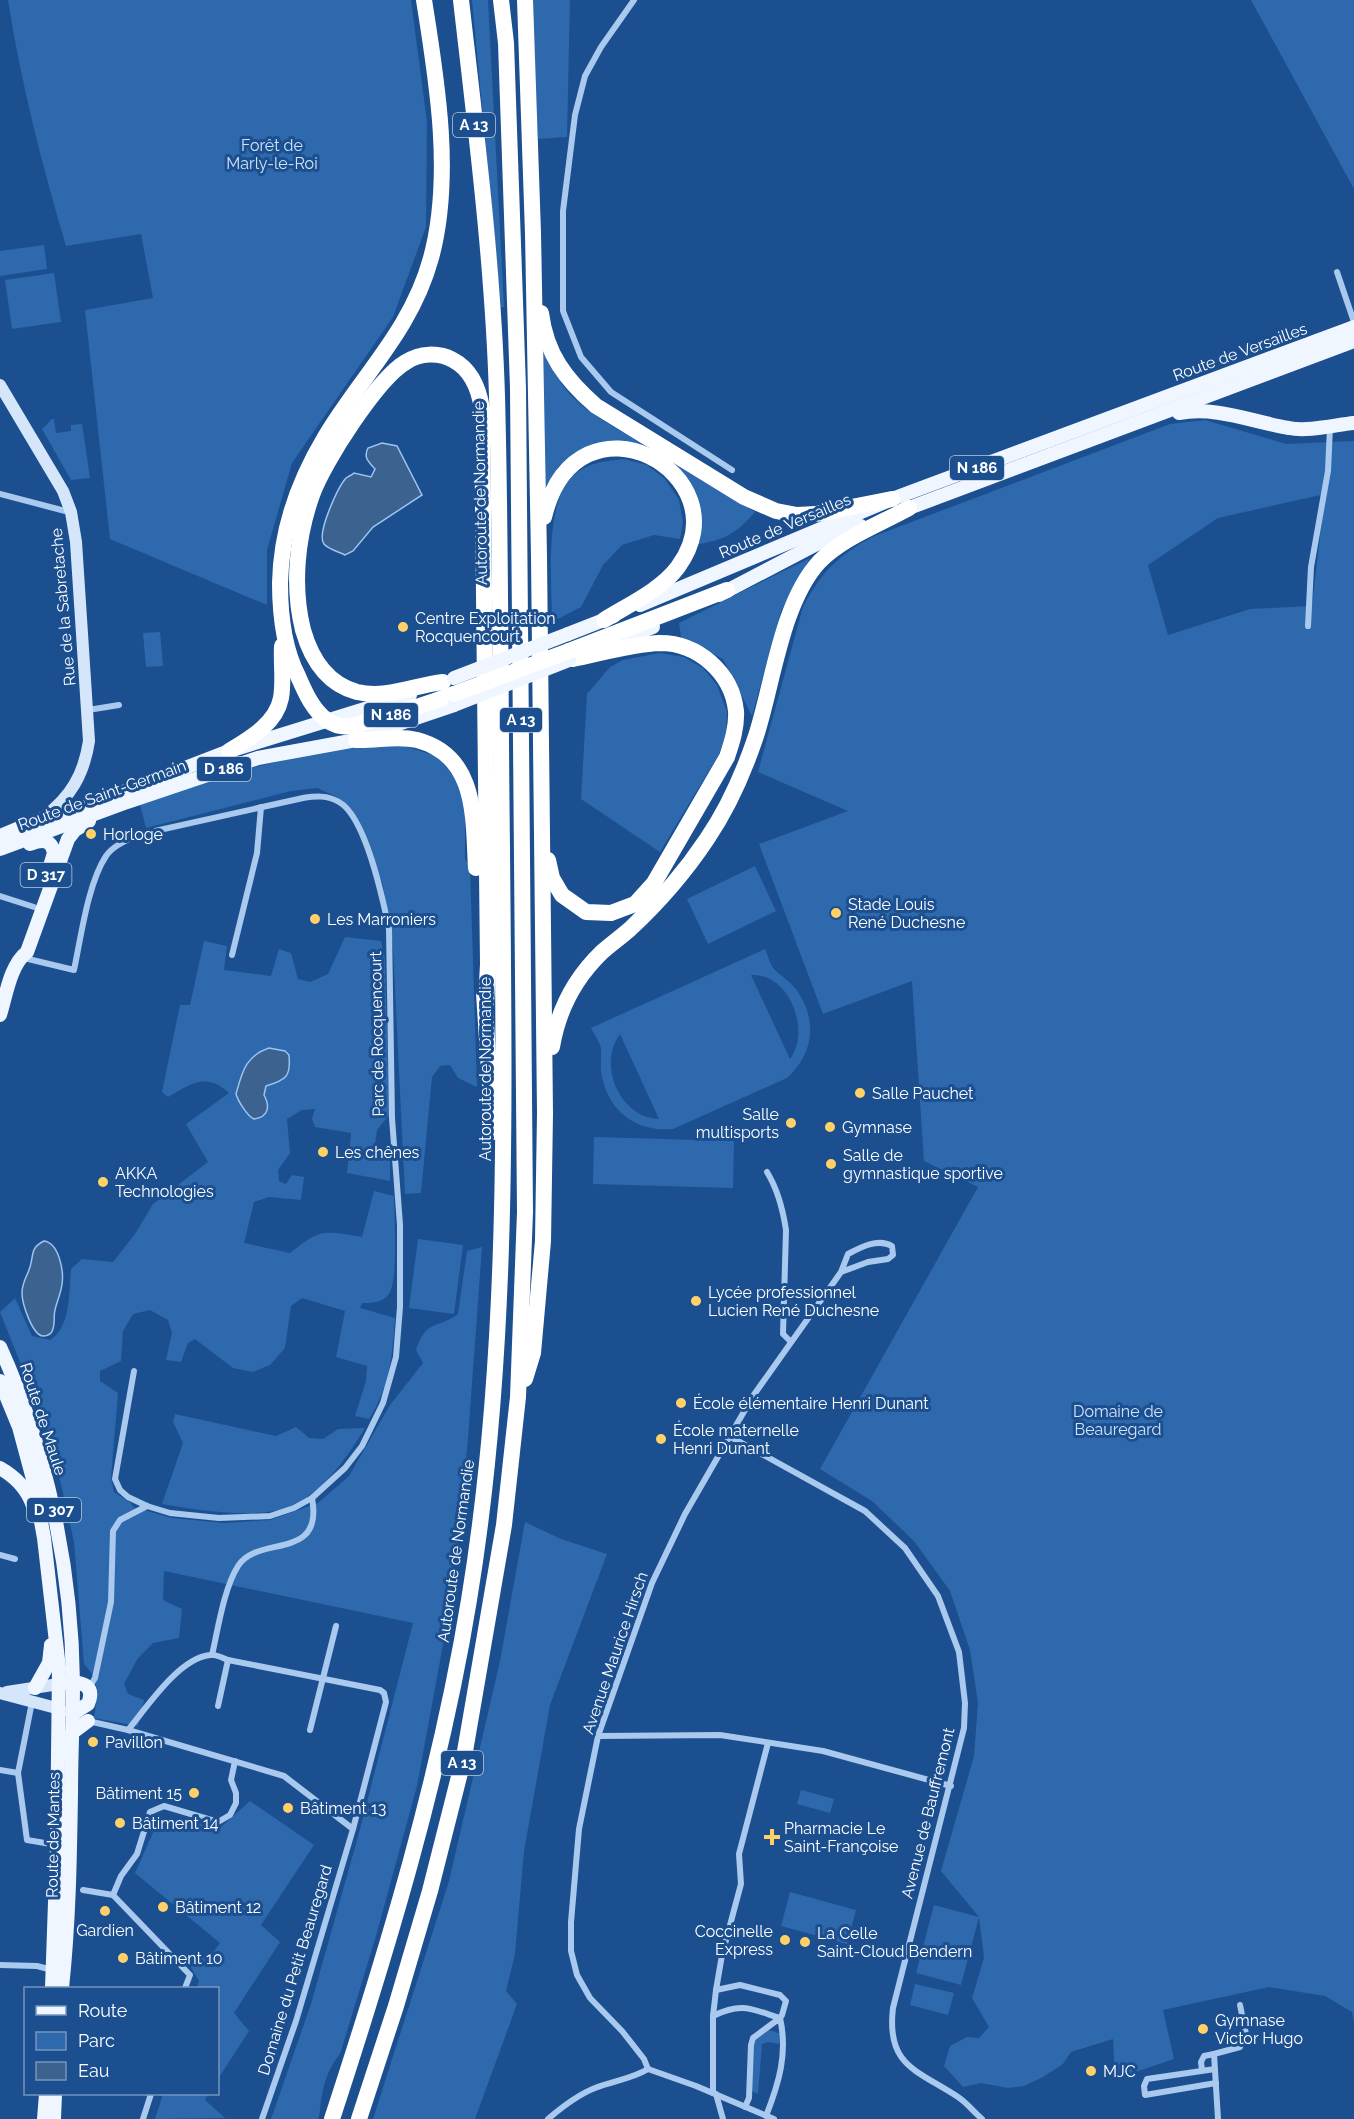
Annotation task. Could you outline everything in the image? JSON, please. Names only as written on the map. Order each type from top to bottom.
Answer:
[{"type":"highway","points":[[229,751],[253,736],[274,716],[281,699],[283,627],[280,569],[290,512],[304,475],[326,435],[402,327],[419,293],[432,255],[438,219],[441,146],[424,0]]},
{"type":"highway","name":"Autoroute de Normandie","points":[[332,2119],[407,1882],[440,1750],[469,1602],[490,1437],[499,1305],[504,1024],[497,395],[488,250],[461,0]]},
{"type":"highway","name":"A 13","points":[[359,2119],[427,1903],[464,1757],[504,1525],[518,1397],[525,1212],[519,436],[506,44],[501,0]]},
{"type":"highway","points":[[506,0],[506,44]]},
{"type":"highway","points":[[518,1397],[533,1353],[543,1241],[545,1113],[539,557],[533,233],[525,0]]},
{"type":"highway","points":[[533,233],[542,321],[548,343],[559,366],[574,388],[596,406],[744,497],[776,511],[816,514],[892,499]]},
{"type":"highway","points":[[451,690],[424,684],[386,693],[370,694],[339,684],[327,675],[311,652],[298,600],[297,566],[303,524],[312,493],[331,454],[388,375],[409,360],[431,354],[452,359],[466,369],[476,384],[482,409],[488,964],[486,1003]]},
{"type":"highway","points":[[539,557],[544,519],[551,492],[562,475],[579,460],[606,450],[632,450],[655,458],[674,474],[685,490],[693,514],[693,532],[688,549],[680,565],[666,579],[604,620]]},
{"type":"highway","points":[[545,1113],[549,1104],[552,1046],[556,1025],[565,1000],[584,972],[601,953],[630,929],[670,888],[708,838],[737,785],[756,736],[791,610],[805,582],[820,562],[844,543],[909,508]]},
{"type":"highway","name":"N 186","points":[[327,720],[339,726],[351,726],[405,711],[451,690],[570,651],[727,590]]},
{"type":"highway","points":[[283,627],[296,674],[314,706],[327,720]]},
{"type":"highway","points":[[541,818],[552,878],[562,895],[586,912],[611,914],[635,904],[654,883],[727,757],[735,734],[736,710],[726,681],[712,662],[687,647],[661,643],[570,651]]},
{"type":"highway","points":[[356,740],[394,738],[417,740],[437,749],[456,764],[467,784],[473,811],[493,1140],[503,1170]]},
{"type":"main road","name":"Route de Versailles","points":[[570,651],[604,620],[892,499],[1354,327]]},
{"type":"main road","name":"Route de Versailles","points":[[727,590],[826,539],[1354,340]]},
{"type":"main road","points":[[1145,420],[1193,410],[1236,416],[1292,429],[1354,423]]},
{"type":"main road","name":"N 186","points":[[356,740],[451,690]]},
{"type":"main road","name":"N 186","points":[[229,751],[327,720]]},
{"type":"main road","name":"Route de Saint-Germain","points":[[0,849],[258,758],[356,740]]},
{"type":"main road","name":"Route de Saint-Germain","points":[[0,836],[41,819],[74,811],[229,751]]},
{"type":"main road","name":"D 186","points":[[20,957],[27,952],[68,839],[75,830],[94,819],[96,814]]},
{"type":"main road","name":"D 317","points":[[0,856],[39,841],[46,841],[53,847],[53,858],[18,947],[20,957],[0,1015]]},
{"type":"main road","points":[[0,1000],[9,986]]},
{"type":"main road","name":"Route de Maule","points":[[0,1347],[30,1423],[52,1501],[68,1610],[66,1683]]},
{"type":"main road","name":"Route de Maule","points":[[0,1381],[22,1437],[34,1483],[44,1538],[54,1624],[66,1683]]},
{"type":"main road","points":[[0,1468],[16,1478],[29,1496],[44,1538]]},
{"type":"main road","points":[[34,1695],[49,1663],[50,1628],[54,1624]]},
{"type":"main road","points":[[66,1683],[83,1683],[90,1695],[88,1704],[66,1711]]},
{"type":"main road","name":"Route de Mantes","points":[[52,1987],[66,1683]]},
{"type":"main road","name":"Route de Mantes","points":[[62,1987],[68,1935],[72,1733],[66,1711]]},
{"type":"main road","points":[[72,1733],[88,1721]]},
{"type":"main road","points":[[44,2119],[46,2095]]},
{"type":"main road","points":[[54,2119],[56,2095]]},
{"type":"street","points":[[634,0],[601,47],[585,76],[575,115],[563,211],[563,311],[581,357],[611,392],[732,470]]},
{"type":"street","points":[[1337,272],[1354,322]]},
{"type":"street","points":[[1347,301],[1354,306]]},
{"type":"street","name":"Rue de la Sabretache","points":[[0,385],[61,487],[71,512],[76,542],[89,741],[81,772],[60,805],[41,819]]},
{"type":"street","points":[[1308,626],[1311,567],[1328,471],[1330,426]]},
{"type":"street","points":[[0,494],[71,512]]},
{"type":"street","points":[[88,710],[119,705]]},
{"type":"street","name":"Parc de Rocquencourt","points":[[20,957],[74,970],[92,887],[106,855],[119,844],[137,835],[317,796],[341,803],[357,823],[383,901],[388,929],[392,1118],[400,1225],[400,1306],[396,1357],[383,1403],[362,1446],[345,1468],[312,1498],[294,1508],[270,1516],[246,1518],[194,1516],[147,1506],[128,1497],[120,1490],[115,1479],[134,1371]]},
{"type":"street","points":[[232,955],[257,852],[261,807]]},
{"type":"street","points":[[0,896],[34,907]]},
{"type":"street","points":[[767,1172],[781,1203],[786,1230],[783,1334],[790,1342]]},
{"type":"street","name":"Avenue Maurice Hirsch","points":[[648,2069],[644,2059],[622,2031],[590,1998],[577,1975],[571,1951],[571,1922],[579,1829],[598,1736],[652,1583],[685,1514],[753,1396],[841,1272],[848,1254],[861,1247],[885,1242],[892,1246],[892,1255],[888,1259],[868,1262],[841,1272]]},
{"type":"street","name":"Avenue de Bauffremont","points":[[729,1436],[865,1511],[905,1548],[938,1596],[959,1652],[965,1703],[964,1728],[893,2008],[891,2025],[892,2039],[899,2056],[907,2065],[960,2099],[982,2119]]},
{"type":"street","points":[[128,1730],[172,1677],[192,1661],[212,1654],[231,1580],[238,1565],[247,1556],[297,1541],[311,1527],[315,1518],[312,1498]]},
{"type":"street","points":[[88,1689],[95,1678],[111,1602],[113,1531],[120,1520],[147,1506]]},
{"type":"street","points":[[0,1555],[15,1559]]},
{"type":"street","points":[[310,1730],[336,1626]]},
{"type":"street","name":"Domaine du Petit Beauregard","points":[[212,1654],[228,1660],[380,1690],[386,1698],[353,1829],[296,2021],[262,2119]]},
{"type":"street","points":[[218,1706],[228,1660]]},
{"type":"street","points":[[34,1695],[66,1683]]},
{"type":"street","points":[[0,1693],[34,1695],[88,1721],[128,1730],[284,1776],[353,1829]]},
{"type":"street","points":[[34,1695],[18,1773],[27,1840],[57,1845]]},
{"type":"street","points":[[598,1736],[711,1734],[822,1751],[951,1786]]},
{"type":"street","points":[[723,2119],[714,2094],[713,2016],[716,1990],[722,1955],[741,1884],[739,1854],[768,1743]]},
{"type":"street","points":[[113,1895],[121,1876],[137,1854],[150,1812],[164,1806],[218,1821],[230,1815],[236,1803],[236,1793],[231,1780],[235,1761]]},
{"type":"street","points":[[0,1770],[18,1773]]},
{"type":"street","points":[[83,1890],[113,1895],[190,1975],[187,1987]]},
{"type":"street","points":[[0,1965],[37,1966],[53,1970]]},
{"type":"street","points":[[716,1990],[740,1985],[780,1995],[786,2001],[780,2018],[753,2038],[749,2098],[745,2107]]},
{"type":"street","points":[[1202,2070],[1201,2062],[1204,2056],[1240,2046],[1246,2034],[1240,2005]]},
{"type":"street","points":[[713,2016],[729,2008],[742,2007],[780,2018]]},
{"type":"street","points":[[766,2116],[778,2086],[784,2036],[780,2018]]},
{"type":"street","points":[[1214,2054],[1218,2119]]},
{"type":"street","points":[[548,2119],[580,2094],[640,2074],[648,2069],[774,2119]]},
{"type":"street","points":[[1215,2069],[1147,2079],[1144,2086],[1146,2095],[1216,2083]]},
{"type":"street","points":[[143,2119],[151,2095]]},
{"type":"green space","name":"Forêt de Marly-le-Roi","points":[[8,0],[411,0],[427,122],[426,227],[393,317],[292,463],[267,550],[267,605],[110,539],[85,310],[153,298],[141,234],[66,246],[33,124]]},
{"type":"green space","points":[[472,0],[488,0],[504,307],[501,307]]},
{"type":"green space","points":[[532,0],[570,0],[567,137],[538,139]]},
{"type":"green space","points":[[1251,0],[1354,0],[1354,189]]},
{"type":"green space","points":[[44,245],[47,269],[0,276],[0,251]]},
{"type":"green space","points":[[54,273],[61,322],[12,329],[5,280]]},
{"type":"green space","points":[[541,342],[556,375],[576,400],[595,415],[646,446],[616,443],[586,449],[564,461],[544,489]]},
{"type":"green space","points":[[54,419],[56,433],[71,431],[71,425],[82,424],[90,478],[71,480],[42,429]]},
{"type":"green space","name":"Domaine de Beauregard","points":[[1205,420],[1286,444],[1354,441],[1354,2023],[1352,2012],[1325,1996],[1269,1987],[1163,2010],[1174,2059],[1115,2079],[1113,2039],[1071,2052],[1063,2064],[1024,2086],[1008,2088],[981,2083],[963,2087],[944,2066],[950,2046],[967,2037],[979,2038],[989,2027],[972,1998],[984,1958],[979,1917],[941,1871],[974,1756],[978,1703],[970,1650],[950,1591],[914,1541],[872,1501],[820,1469],[978,1187],[924,1161],[912,981],[823,1014],[759,844],[848,811],[758,772],[803,607],[824,574],[849,551],[872,537],[1170,424]],"holes":[[[1325,494],[1312,606],[1250,609],[1168,635],[1148,565],[1218,518]]]},
{"type":"green space","points":[[624,459],[647,465],[665,479],[679,500],[683,522],[680,539],[654,535],[622,545],[603,565],[581,607],[552,622],[551,565],[554,522],[565,486],[575,474],[586,467]]},
{"type":"green space","points":[[674,463],[755,512],[743,525],[730,534],[699,544],[700,521],[693,490]]},
{"type":"green space","points":[[810,558],[781,611],[752,716],[723,659],[681,637],[679,623]]},
{"type":"green space","points":[[160,632],[163,666],[146,667],[143,633]]},
{"type":"green space","points":[[660,653],[684,657],[703,668],[717,685],[727,712],[726,733],[719,754],[660,852],[581,799],[587,694],[610,667],[623,660]]},
{"type":"green space","points":[[395,743],[436,756],[458,780],[465,806],[465,859],[470,866],[477,1087],[458,1078],[450,1065],[440,1066],[432,1077],[421,1193],[405,1194],[393,948],[383,885],[358,823],[337,797],[317,788],[291,791],[146,828],[139,801],[230,773],[322,751]]},
{"type":"green space","points":[[755,866],[776,911],[708,944],[687,899]]},
{"type":"green space","points":[[345,937],[381,941],[385,960],[389,1115],[377,1130],[375,1144],[390,1156],[390,1181],[347,1173],[351,1133],[315,1127],[312,1119],[315,1109],[302,1110],[287,1119],[290,1153],[278,1170],[279,1181],[286,1184],[292,1175],[304,1177],[301,1200],[269,1197],[254,1202],[244,1243],[290,1253],[309,1239],[323,1233],[362,1237],[374,1191],[394,1196],[395,1264],[391,1288],[383,1300],[362,1303],[360,1308],[395,1318],[389,1370],[376,1407],[369,1419],[355,1416],[366,1381],[367,1366],[336,1357],[345,1311],[302,1298],[291,1306],[285,1348],[270,1365],[253,1372],[233,1368],[195,1339],[188,1343],[181,1362],[166,1360],[172,1333],[168,1320],[150,1310],[133,1314],[123,1331],[121,1361],[100,1371],[100,1381],[118,1393],[111,1478],[114,1492],[131,1503],[133,1507],[172,1518],[224,1523],[270,1520],[318,1503],[349,1476],[390,1405],[423,1363],[416,1350],[424,1333],[458,1314],[467,1251],[482,1247],[468,1438],[454,1585],[417,1786],[376,1936],[340,2054],[325,2084],[318,2119],[271,2119],[311,2004],[359,1833],[413,1623],[164,1571],[163,1600],[182,1609],[179,1638],[153,1643],[138,1658],[124,1684],[128,1694],[144,1700],[138,1726],[94,1718],[97,1689],[93,1677],[84,1664],[74,1542],[51,1440],[0,1312],[15,1298],[32,1336],[50,1340],[62,1327],[68,1308],[71,1269],[82,1259],[113,1262],[135,1234],[153,1204],[208,1162],[186,1124],[229,1093],[213,1083],[206,1082],[191,1084],[168,1097],[162,1092],[180,1005],[190,1005],[204,941],[227,946],[224,970],[271,976],[279,949],[291,953],[298,979],[310,982],[328,974]]},
{"type":"green space","points":[[765,949],[773,968],[794,986],[803,1001],[808,1012],[810,1036],[803,1058],[787,1078],[673,1129],[661,1129],[638,1124],[620,1112],[613,1103],[602,1077],[600,1046],[591,1028]],"holes":[[[751,975],[765,977],[776,983],[786,993],[793,1006],[798,1034],[796,1047],[790,1059]],[[620,1034],[659,1119],[645,1116],[633,1109],[616,1087],[611,1060],[613,1046]]]},
{"type":"green space","points":[[594,1137],[734,1141],[733,1188],[593,1184]]},
{"type":"green space","points":[[418,1239],[463,1245],[454,1314],[409,1308]]},
{"type":"green space","points":[[175,1414],[276,1436],[296,1427],[309,1438],[323,1439],[338,1429],[365,1428],[336,1470],[309,1496],[298,1503],[268,1512],[231,1513],[162,1504],[183,1443],[173,1422]]},
{"type":"green space","points":[[525,1522],[561,1539],[607,1554],[550,1705],[524,1851],[515,1954],[506,1991],[517,2004],[475,2119],[373,2119],[449,1881],[500,1661]]},
{"type":"green space","points":[[801,1790],[834,1799],[830,1813],[797,1804]]},
{"type":"green space","points":[[250,1801],[314,1845],[261,1925],[280,1942],[234,2013],[249,2031],[219,2077],[219,1987],[197,1987],[199,1981],[184,1956],[211,1955],[220,1943],[135,1873],[160,1817],[221,1827]]},
{"type":"green space","points":[[790,1892],[856,1910],[847,1944],[781,1926]]},
{"type":"green space","points":[[934,1905],[979,1917],[961,1985],[916,1973]]},
{"type":"green space","points":[[915,1984],[954,1993],[948,2015],[910,2005]]},
{"type":"green space","points":[[769,2030],[781,2034],[779,2044],[768,2042],[762,2044],[758,2094],[752,2091],[753,2046],[756,2039]]},
{"type":"green space","points":[[163,2095],[208,2095],[205,2100],[225,2118],[155,2119]]},
{"type":"water","points":[[382,443],[397,446],[422,495],[373,527],[353,551],[345,555],[324,544],[322,539],[325,521],[333,500],[346,478],[354,473],[371,477],[375,469],[367,460],[367,451],[368,448]]},
{"type":"water","points":[[269,1048],[285,1051],[289,1055],[288,1073],[278,1082],[266,1086],[264,1095],[267,1110],[263,1116],[254,1119],[236,1094],[246,1066],[261,1051]]},
{"type":"water","points":[[44,1241],[57,1252],[62,1279],[54,1313],[53,1331],[43,1336],[32,1325],[22,1293],[33,1252],[36,1246]]},
{"type":"place","name":"Centre Exploitation Rocquencourt","points":[[403,627]]},
{"type":"place","name":"Horloge","points":[[91,834]]},
{"type":"place","name":"Stade Louis René Duchesne","points":[[836,913]]},
{"type":"place","name":"Les Marroniers","points":[[315,919]]},
{"type":"place","name":"Salle Pauchet","points":[[860,1093]]},
{"type":"place","name":"Salle multisports","points":[[791,1123]]},
{"type":"place","name":"Gymnase","points":[[830,1127]]},
{"type":"place","name":"Les chênes","points":[[323,1152]]},
{"type":"place","name":"Salle de gymnastique sportive","points":[[831,1164]]},
{"type":"place","name":"AKKA Technologies","points":[[103,1182]]},
{"type":"place","name":"Lycée professionnel Lucien René Duchesne","points":[[696,1301]]},
{"type":"place","name":"École élémentaire Henri Dunant","points":[[681,1403]]},
{"type":"place","name":"École maternelle Henri Dunant","points":[[661,1439]]},
{"type":"place","name":"Pavillon","points":[[93,1742]]},
{"type":"place","name":"Bâtiment 15","points":[[194,1793]]},
{"type":"place","name":"Bâtiment 13","points":[[288,1808]]},
{"type":"place","name":"Bâtiment 14","points":[[120,1823]]},
{"type":"place","name":"Pharmacie Le Saint-Françoise","points":[[772,1837]]},
{"type":"place","name":"Bâtiment 12","points":[[163,1907]]},
{"type":"place","name":"Gardien","points":[[105,1911]]},
{"type":"place","name":"Coccinelle Express","points":[[785,1940]]},
{"type":"place","name":"La Celle Saint-Cloud Bendern","points":[[805,1942]]},
{"type":"place","name":"Bâtiment 10","points":[[123,1958]]},
{"type":"place","name":"Gymnase Victor Hugo","points":[[1203,2029]]},
{"type":"place","name":"MJC","points":[[1091,2071]]}]
